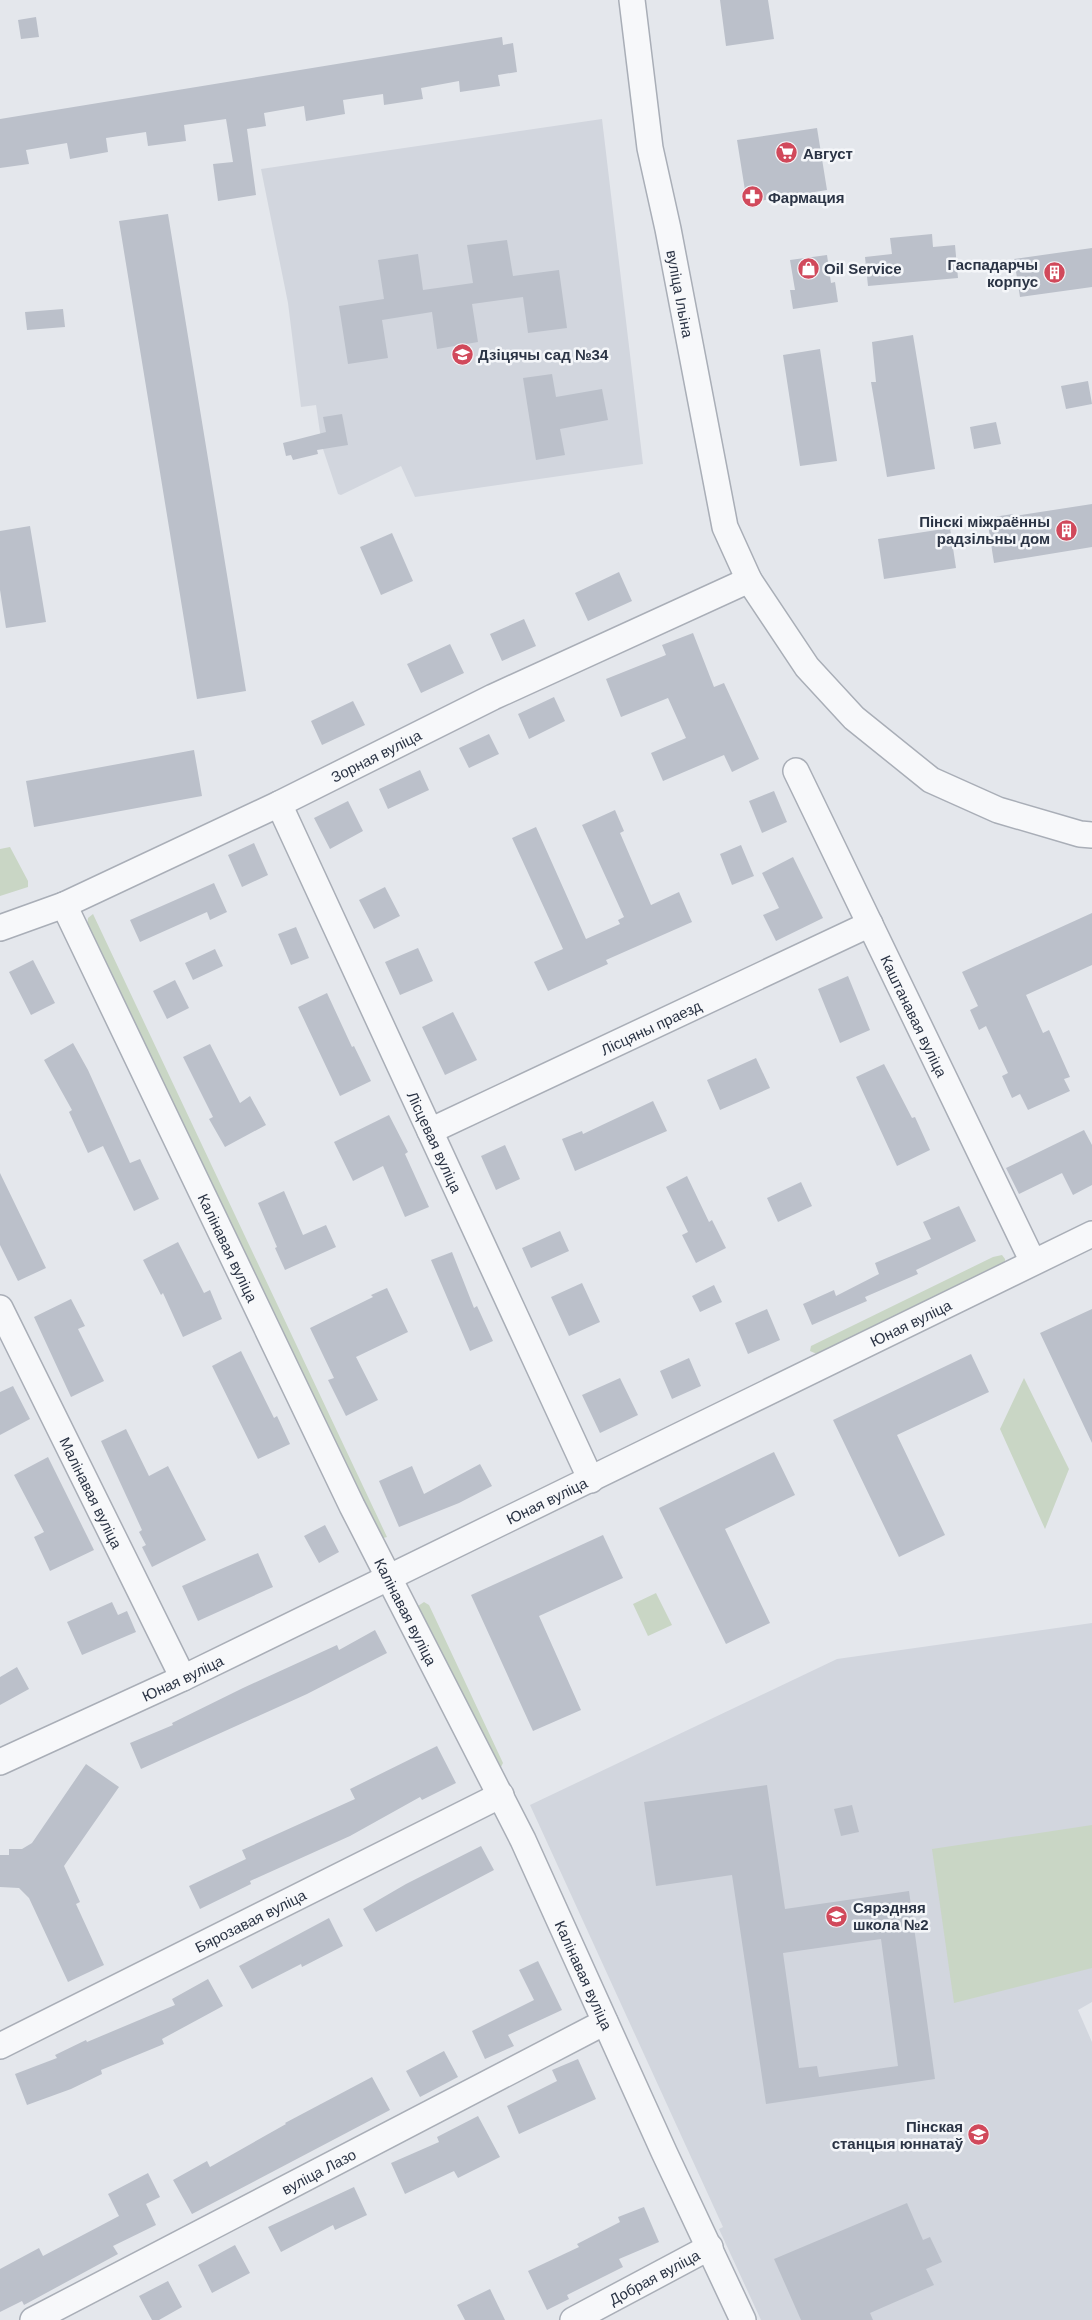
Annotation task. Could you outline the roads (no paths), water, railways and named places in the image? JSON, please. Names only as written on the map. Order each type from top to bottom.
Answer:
[{"type":"street","name":"вуліца Ільіна","points":[[632,0],[650,148],[668,229],[725,527],[749,580]]},
{"type":"street","name":"Зорная вуліца","points":[[0,928],[64,905],[279,804],[493,697],[749,580]]},
{"type":"street","points":[[749,580],[807,667],[854,718],[931,780],[998,810],[1080,834],[1092,835]]},
{"type":"street","name":"Каштанавая вуліца","points":[[796,772],[1033,1262]]},
{"type":"street","name":"Лісцевая вуліца","points":[[279,804],[591,1480]]},
{"type":"street","name":"Калінавая вуліца","points":[[64,905],[388,1578],[501,1794],[743,2320]]},
{"type":"street","name":"Лісцяны праезд","points":[[430,1131],[870,924]]},
{"type":"street","name":"Юная вуліца","points":[[0,1762],[183,1678],[1092,1234]]},
{"type":"street","name":"Малінавая вуліца","points":[[0,1308],[183,1678]]},
{"type":"street","name":"Бярозавая вуліца","points":[[0,2046],[501,1794]]},
{"type":"street","name":"вуліца Лазо","points":[[33,2320],[605,2022]]},
{"type":"street","name":"Добрая вуліца","points":[[573,2320],[710,2247]]},
{"type":"place","name":"Август","points":[[787,153]]},
{"type":"place","name":"Фармация","points":[[752,197]]},
{"type":"place","name":"Oil Service","points":[[808,268]]},
{"type":"place","name":"Гаспадарчы корпус","points":[[1054,273]]},
{"type":"place","name":"Дзіцячы сад №34","points":[[462,354]]},
{"type":"place","name":"Пінскі міжраённы радзільны дом","points":[[1066,530]]},
{"type":"place","name":"Сярэдняя школа №2","points":[[837,1916]]},
{"type":"place","name":"Пінская станцыя юннатаў","points":[[979,2135]]}]
